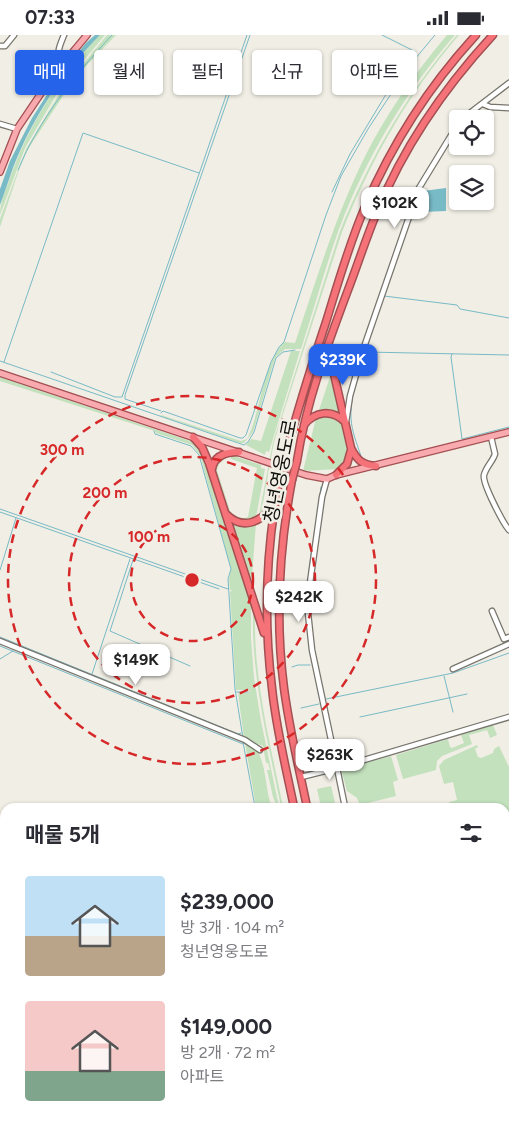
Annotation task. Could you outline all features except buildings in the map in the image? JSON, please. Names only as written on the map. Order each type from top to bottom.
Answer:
[{"type":"highway","name":"청년영웅도로","points":[[293,803],[276,715],[269,659],[266,579],[280,476],[303,392],[340,277],[366,206],[391,153],[413,117],[449,67],[476,35]]},
{"type":"highway","name":"청년영웅도로","points":[[307,803],[284,687],[278,605],[283,531],[302,427],[330,337],[377,211],[406,152],[441,98],[493,35]]},
{"type":"highway","points":[[330,337],[331,361],[351,448],[355,457],[361,463],[376,467]]},
{"type":"highway","points":[[302,427],[308,420],[321,413],[336,415],[346,422]]},
{"type":"highway","points":[[193,437],[205,453],[212,473],[262,623],[269,659]]},
{"type":"highway","points":[[336,475],[348,464],[351,448]]},
{"type":"highway","points":[[212,473],[212,466],[219,457],[227,453],[240,452]]},
{"type":"highway","points":[[225,513],[234,521],[247,524],[263,517],[275,503]]},
{"type":"main road","points":[[74,50],[87,35]]},
{"type":"main road","points":[[0,172],[17,129],[41,95]]},
{"type":"main road","points":[[0,373],[306,475],[328,479],[336,475],[376,467],[509,432]]},
{"type":"street","points":[[0,47],[5,46],[14,35]]},
{"type":"street","points":[[58,50],[64,35]]},
{"type":"street","points":[[475,110],[509,83]]},
{"type":"street","points":[[483,104],[490,107],[509,108]]},
{"type":"street","points":[[0,124],[17,129]]},
{"type":"street","points":[[346,422],[350,397],[362,352],[419,188],[449,139]]},
{"type":"street","points":[[491,437],[496,453],[484,475],[484,483],[509,530]]},
{"type":"street","points":[[328,479],[322,497],[309,589],[308,613],[312,650],[345,803]]},
{"type":"street","points":[[492,611],[504,639],[509,637]]},
{"type":"street","points":[[0,641],[245,740],[260,750]]},
{"type":"street","points":[[453,669],[509,644]]},
{"type":"street","points":[[301,777],[509,717]]},
{"type":"green space","points":[[100,35],[105,35],[84,60],[85,50]]},
{"type":"green space","points":[[107,35],[116,35],[101,50],[95,50]]},
{"type":"green space","points":[[447,35],[455,35],[417,83],[417,73]]},
{"type":"green space","points":[[459,35],[417,90],[417,87],[439,57]]},
{"type":"green space","points":[[94,51],[94,58],[84,69],[84,63]]},
{"type":"green space","points":[[51,95],[56,95],[25,148],[0,215],[2,200],[18,158]]},
{"type":"green space","points":[[59,95],[64,95],[28,149],[0,227],[0,219],[26,149]]},
{"type":"green space","points":[[401,95],[409,95],[374,151],[361,177],[339,229],[301,349],[285,349],[275,358],[253,432],[244,443],[240,443],[161,416],[241,441],[247,439],[256,415],[266,376],[276,352],[284,342],[295,343],[339,215],[373,141]]},
{"type":"green space","points":[[413,95],[378,154],[342,232],[274,442],[261,514],[259,515],[273,442],[340,231],[376,153],[405,104]]},
{"type":"green space","points":[[291,351],[300,351],[269,452],[266,451],[265,455],[246,445],[251,439],[261,441]]},
{"type":"green space","points":[[331,374],[342,415],[318,413]]},
{"type":"green space","points":[[0,377],[193,442],[200,449],[251,603],[254,678],[278,803],[276,803],[273,797],[267,770],[270,770],[268,763],[266,763],[263,746],[244,738],[238,693],[248,693],[250,690],[236,690],[230,592],[232,590],[230,590],[229,579],[231,569],[200,455],[192,445],[156,433],[155,431],[0,381]]},
{"type":"green space","points":[[331,416],[342,423],[347,451],[344,462],[339,469],[303,471],[316,418]]},
{"type":"green space","points":[[227,455],[219,464],[217,470],[230,511],[238,517],[248,517],[257,468],[231,459],[231,455],[261,465],[261,468],[265,469],[256,517],[244,522],[229,515],[213,468],[217,462]]},
{"type":"green space","points":[[229,520],[242,526],[256,523],[251,589]]},
{"type":"green space","points":[[253,609],[255,611],[255,636],[260,685],[282,803],[280,803],[266,733],[258,684],[253,634]]},
{"type":"green space","points":[[493,725],[497,735],[490,738],[487,730],[469,735],[472,744],[442,756],[437,761],[436,770],[403,779],[396,755],[448,739],[452,748],[464,743],[461,735]]},
{"type":"green space","points":[[245,743],[255,748],[262,761],[271,803],[255,803]]},
{"type":"green space","points":[[477,745],[478,747],[475,749],[478,757],[481,758],[493,753],[494,749],[499,746],[509,767],[509,803],[449,803],[457,800],[453,782],[444,784],[439,766],[444,760]]},
{"type":"green space","points":[[391,756],[398,780],[393,782],[396,796],[368,803],[359,803],[357,798],[347,791],[341,769]]},
{"type":"green space","points":[[331,786],[335,803],[320,803],[317,789]]},
{"type":"water","points":[[95,35],[100,35],[84,52],[84,50],[80,50]]},
{"type":"water","points":[[47,95],[51,95],[36,119],[17,157],[0,205],[0,189],[10,161],[32,118]]},
{"type":"water","points":[[446,188],[446,211],[422,212],[423,191]]},
{"type":"waterway","points":[[18,170],[47,115],[112,35]]},
{"type":"waterway","points":[[51,372],[115,397],[122,397],[247,35]]},
{"type":"waterway","points":[[161,411],[125,399],[125,395],[250,35]]},
{"type":"waterway","points":[[332,192],[350,154],[385,96],[416,52],[382,35]]},
{"type":"waterway","points":[[161,413],[163,411],[240,438],[246,435],[271,362],[284,342],[326,215],[341,176],[368,129],[410,65],[435,35]]},
{"type":"waterway","points":[[4,362],[83,133],[199,173]]},
{"type":"waterway","points":[[361,456],[352,429],[351,405],[363,357],[384,296],[457,305],[460,309],[509,318]]},
{"type":"waterway","points":[[0,361],[244,445],[254,432],[276,358],[283,352],[295,350]]},
{"type":"waterway","points":[[342,352],[362,352]]},
{"type":"waterway","points":[[366,352],[509,355]]},
{"type":"waterway","points":[[452,354],[462,439],[509,427]]},
{"type":"waterway","points":[[154,431],[155,434],[191,446],[199,455],[231,569],[228,579],[235,689],[243,738]]},
{"type":"waterway","points":[[320,496],[321,487]]},
{"type":"waterway","points":[[0,509],[228,589]]},
{"type":"waterway","points":[[0,512],[219,589]]},
{"type":"waterway","points":[[0,570],[16,518]]},
{"type":"waterway","points":[[307,628],[307,588],[316,522]]},
{"type":"waterway","points":[[92,674],[130,559]]},
{"type":"waterway","points":[[133,560],[110,631],[190,666]]},
{"type":"waterway","points":[[0,637],[238,734],[241,733]]},
{"type":"waterway","points":[[0,646],[243,744]]},
{"type":"waterway","points":[[0,659],[13,651]]},
{"type":"waterway","points":[[326,699],[453,673],[509,653]]},
{"type":"waterway","points":[[292,667],[310,665]]},
{"type":"waterway","points":[[444,676],[453,712]]},
{"type":"waterway","points":[[236,692],[248,692]]},
{"type":"waterway","points":[[360,717],[467,694]]},
{"type":"waterway","points":[[301,708],[319,704]]},
{"type":"waterway","points":[[243,742],[254,803]]}]
